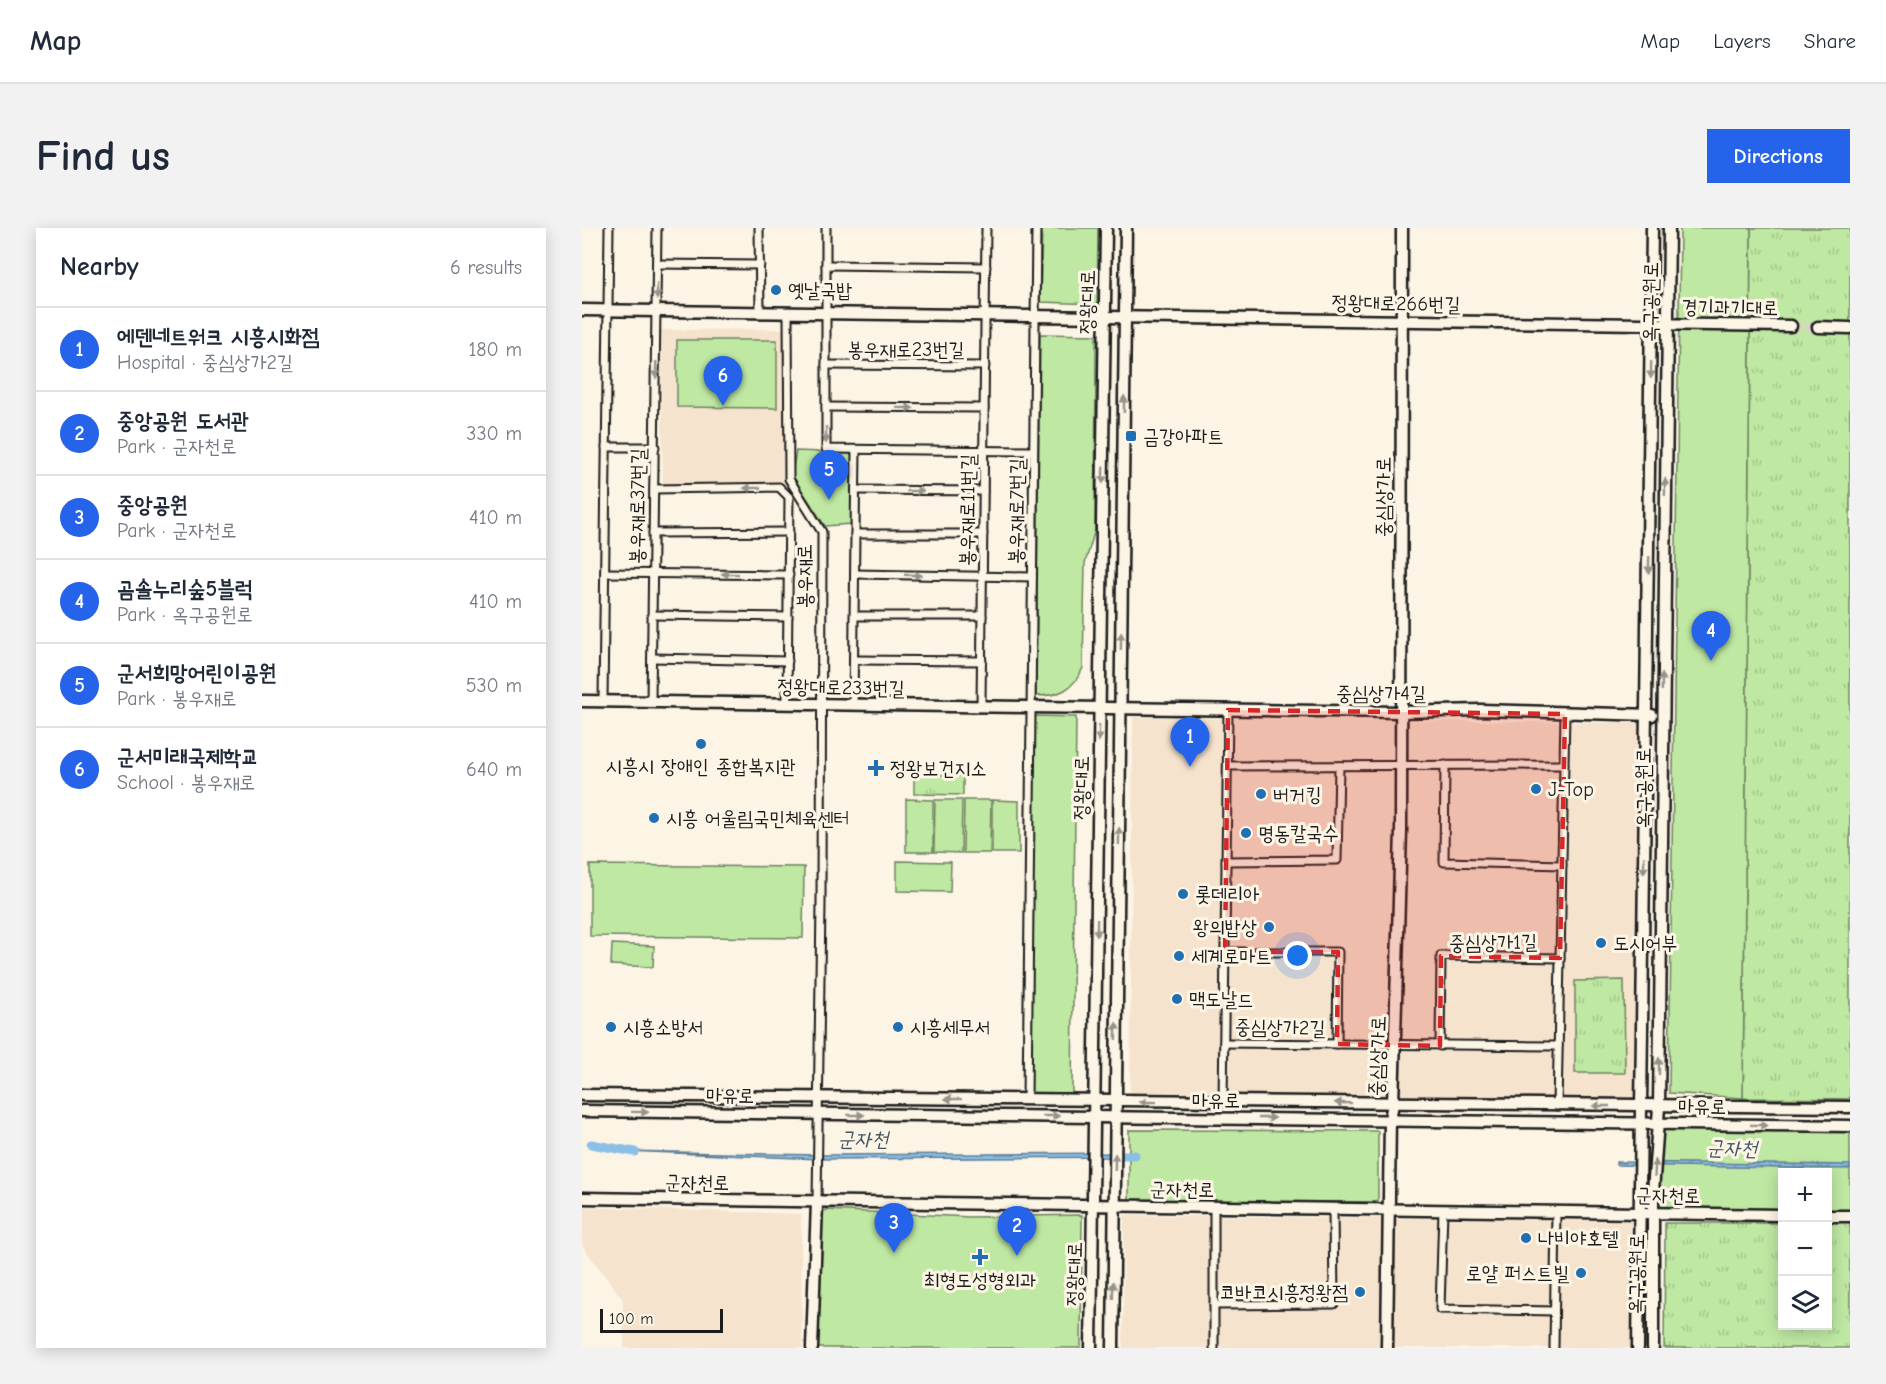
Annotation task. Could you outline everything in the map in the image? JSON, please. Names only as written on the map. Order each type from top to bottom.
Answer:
[{"type":"street","points":[[603,701],[609,228]]},
{"type":"street","name":"봉우재로37번길","points":[[651,702],[657,228]]},
{"type":"street","points":[[759,228],[760,312]]},
{"type":"street","name":"봉우재로23번길","points":[[826,228],[826,449],[1033,451]]},
{"type":"street","name":"봉우재로11번길","points":[[981,706],[986,228]]},
{"type":"street","name":"봉우재로7번길","points":[[1027,1100],[1036,228]]},
{"type":"street","name":"정왕대로","points":[[1091,1348],[1106,228]]},
{"type":"street","name":"정왕대로","points":[[1113,1348],[1126,228]]},
{"type":"street","name":"중심상가로","points":[[1387,1348],[1390,1119],[1394,1104],[1401,765],[1400,321],[1402,228]]},
{"type":"street","name":"옥구공원로","points":[[1638,1348],[1643,1123],[1652,228]]},
{"type":"street","name":"옥구공원로","points":[[1653,1348],[1655,1213],[1653,1192],[1659,1123],[1669,228]]},
{"type":"street","points":[[657,264],[760,265]]},
{"type":"street","points":[[826,266],[986,267]]},
{"type":"street","points":[[582,310],[1125,317]]},
{"type":"street","name":"봉우재로","points":[[788,313],[789,478],[822,532],[816,1202]]},
{"type":"street","name":"정왕대로266번길","points":[[1125,317],[1668,324]]},
{"type":"street","name":"경기과기대로","points":[[1668,324],[1791,326]]},
{"type":"street","points":[[1818,327],[1850,328]]},
{"type":"street","name":"봉우재로23번길","points":[[826,365],[985,366]]},
{"type":"street","points":[[826,407],[984,408]]},
{"type":"street","points":[[606,447],[655,447]]},
{"type":"street","points":[[853,705],[856,450]]},
{"type":"street","points":[[654,489],[779,487],[789,497],[787,704]]},
{"type":"street","points":[[856,490],[984,491]]},
{"type":"street","points":[[653,533],[789,532]]},
{"type":"street","points":[[855,534],[983,534]]},
{"type":"street","points":[[605,573],[789,575]]},
{"type":"street","points":[[855,574],[1032,577]]},
{"type":"street","points":[[652,615],[788,617]]},
{"type":"street","points":[[855,616],[982,616]]},
{"type":"street","points":[[652,658],[788,661]]},
{"type":"street","points":[[854,660],[981,661]]},
{"type":"street","name":"정왕대로233번길","points":[[582,701],[1100,708]]},
{"type":"street","name":"중심상가4길","points":[[1100,708],[1401,712],[1480,710],[1662,715]]},
{"type":"street","name":"중심상가2길","points":[[1223,1102],[1228,710]]},
{"type":"street","name":"중심상가1길","points":[[1557,1106],[1565,714]]},
{"type":"street","points":[[1226,861],[1337,860],[1339,765]]},
{"type":"street","points":[[1444,765],[1444,862],[1562,865]]},
{"type":"street","points":[[1228,766],[1564,765]]},
{"type":"street","name":"중심상가2길","points":[[1225,951],[1338,952],[1337,1044]]},
{"type":"street","name":"중심상가1길","points":[[1440,1046],[1441,956],[1560,958]]},
{"type":"street","name":"중심상가2길","points":[[1224,1043],[1395,1046]]},
{"type":"street","points":[[1395,1046],[1558,1046]]},
{"type":"street","name":"마유로","points":[[582,1095],[1643,1107],[1850,1107]]},
{"type":"street","name":"마유로","points":[[582,1111],[1850,1126]]},
{"type":"street","name":"군자천로","points":[[582,1198],[1778,1215]]},
{"type":"street","points":[[812,1348],[816,1202]]},
{"type":"street","points":[[1214,1207],[1214,1348]]},
{"type":"street","points":[[1214,1305],[1334,1304],[1333,1209]]},
{"type":"street","points":[[1443,1210],[1440,1309],[1554,1311]]},
{"type":"street","points":[[1554,1348],[1556,1212]]},
{"type":"street","points":[[1832,1216],[1850,1216]]},
{"type":"highlighted area","points":[[1228,710],[1565,714],[1560,958],[1441,956],[1440,1046],[1337,1044],[1338,952],[1225,952]]},
{"type":"shaded area","points":[[783,329],[785,483],[663,484],[661,330]]},
{"type":"shaded area","points":[[1133,717],[1640,723],[1637,1101],[1130,1094]]},
{"type":"shaded area","points":[[582,1207],[801,1214],[802,1348],[624,1348],[623,1300],[582,1245]]},
{"type":"shaded area","points":[[1124,1215],[1633,1221],[1631,1348],[1123,1348]]},
{"type":"green space","points":[[1042,228],[1098,228],[1097,304],[1040,302]]},
{"type":"green space","points":[[1680,228],[1751,228],[1743,1098],[1669,1093]]},
{"type":"green space","points":[[1751,228],[1850,228],[1850,1099],[1743,1098]]},
{"type":"green space","points":[[1040,334],[1096,335],[1095,530],[1085,563],[1083,668],[1070,687],[1052,695],[1036,696]]},
{"type":"green space","points":[[677,340],[777,340],[777,408],[677,407]]},
{"type":"green space","points":[[796,451],[849,453],[852,456],[851,524],[825,526],[792,475]]},
{"type":"green space","points":[[1034,716],[1076,717],[1072,1093],[1030,1093]]},
{"type":"green space","points":[[914,774],[963,775],[963,795],[914,794]]},
{"type":"green space","points":[[906,799],[933,800],[933,852],[906,852]]},
{"type":"green space","points":[[935,800],[962,800],[961,853],[934,852]]},
{"type":"green space","points":[[964,800],[991,800],[990,853],[963,853]]},
{"type":"green space","points":[[992,800],[1019,801],[1019,853],[992,853]]},
{"type":"green space","points":[[897,861],[951,862],[950,892],[897,891]]},
{"type":"green space","points":[[590,865],[804,867],[803,938],[590,936]]},
{"type":"green space","points":[[612,944],[654,946],[653,967],[611,965]]},
{"type":"green space","points":[[1624,980],[1625,1073],[1575,1073],[1575,981]]},
{"type":"green space","points":[[1659,1123],[1850,1126],[1850,1216],[1832,1216],[1832,1168],[1778,1168],[1778,1215],[1655,1213]]},
{"type":"green space","points":[[1129,1130],[1378,1131],[1378,1202],[1129,1201]]},
{"type":"green space","points":[[826,1210],[970,1217],[1082,1215],[1081,1348],[817,1348],[819,1215]]},
{"type":"green space","points":[[1832,1222],[1850,1222],[1850,1348],[1664,1348],[1665,1223],[1778,1223],[1778,1330],[1832,1330]]},
{"type":"water","points":[[625,1151],[820,1155],[1129,1153],[1129,1157],[820,1159]]},
{"type":"water","points":[[1616,1162],[1850,1165],[1850,1169],[1832,1168],[1616,1165]]},
{"type":"waterway","name":"군자천","points":[[591,1144],[635,1152]]},
{"type":"waterway","name":"군자천","points":[[1117,1155],[1135,1155]]},
{"type":"tunnel","points":[[1791,326],[1818,327]]},
{"type":"place","name":"옛날국밥","points":[[776,290]]},
{"type":"place","name":"군서미래국제학교","points":[[723,406]]},
{"type":"place","name":"금강아파트","points":[[1131,436]]},
{"type":"place","name":"군서희망어린이공원","points":[[829,500]]},
{"type":"place","name":"곰솔누리숲5블럭","points":[[1711,661]]},
{"type":"place","name":"시흥시 장애인 종합복지관","points":[[701,744]]},
{"type":"place","name":"에덴네트워크 시흥시화점","points":[[1190,767]]},
{"type":"place","name":"정왕보건지소","points":[[876,768]]},
{"type":"place","name":"J-Top","points":[[1536,789]]},
{"type":"place","name":"버거킹","points":[[1261,794]]},
{"type":"place","name":"시흥 어울림국민체육센터","points":[[654,818]]},
{"type":"place","name":"명동칼국수","points":[[1246,833]]},
{"type":"place","name":"롯데리아","points":[[1183,894]]},
{"type":"place","name":"왕의밥상","points":[[1269,927]]},
{"type":"place","name":"도시어부","points":[[1601,943]]},
{"type":"place","name":"세계로마트","points":[[1179,956]]},
{"type":"place","name":"맥도날드","points":[[1177,999]]},
{"type":"place","name":"시흥소방서","points":[[611,1027]]},
{"type":"place","name":"시흥세무서","points":[[898,1027]]},
{"type":"place","name":"나비야호텔","points":[[1526,1238]]},
{"type":"place","name":"중앙공원","points":[[894,1253]]},
{"type":"place","name":"중앙공원 도서관","points":[[1017,1256]]},
{"type":"place","name":"최형도성형외과","points":[[980,1257]]},
{"type":"place","name":"로얄 퍼스트빌","points":[[1581,1273]]},
{"type":"place","name":"코바코시흥정왕점","points":[[1360,1292]]}]
